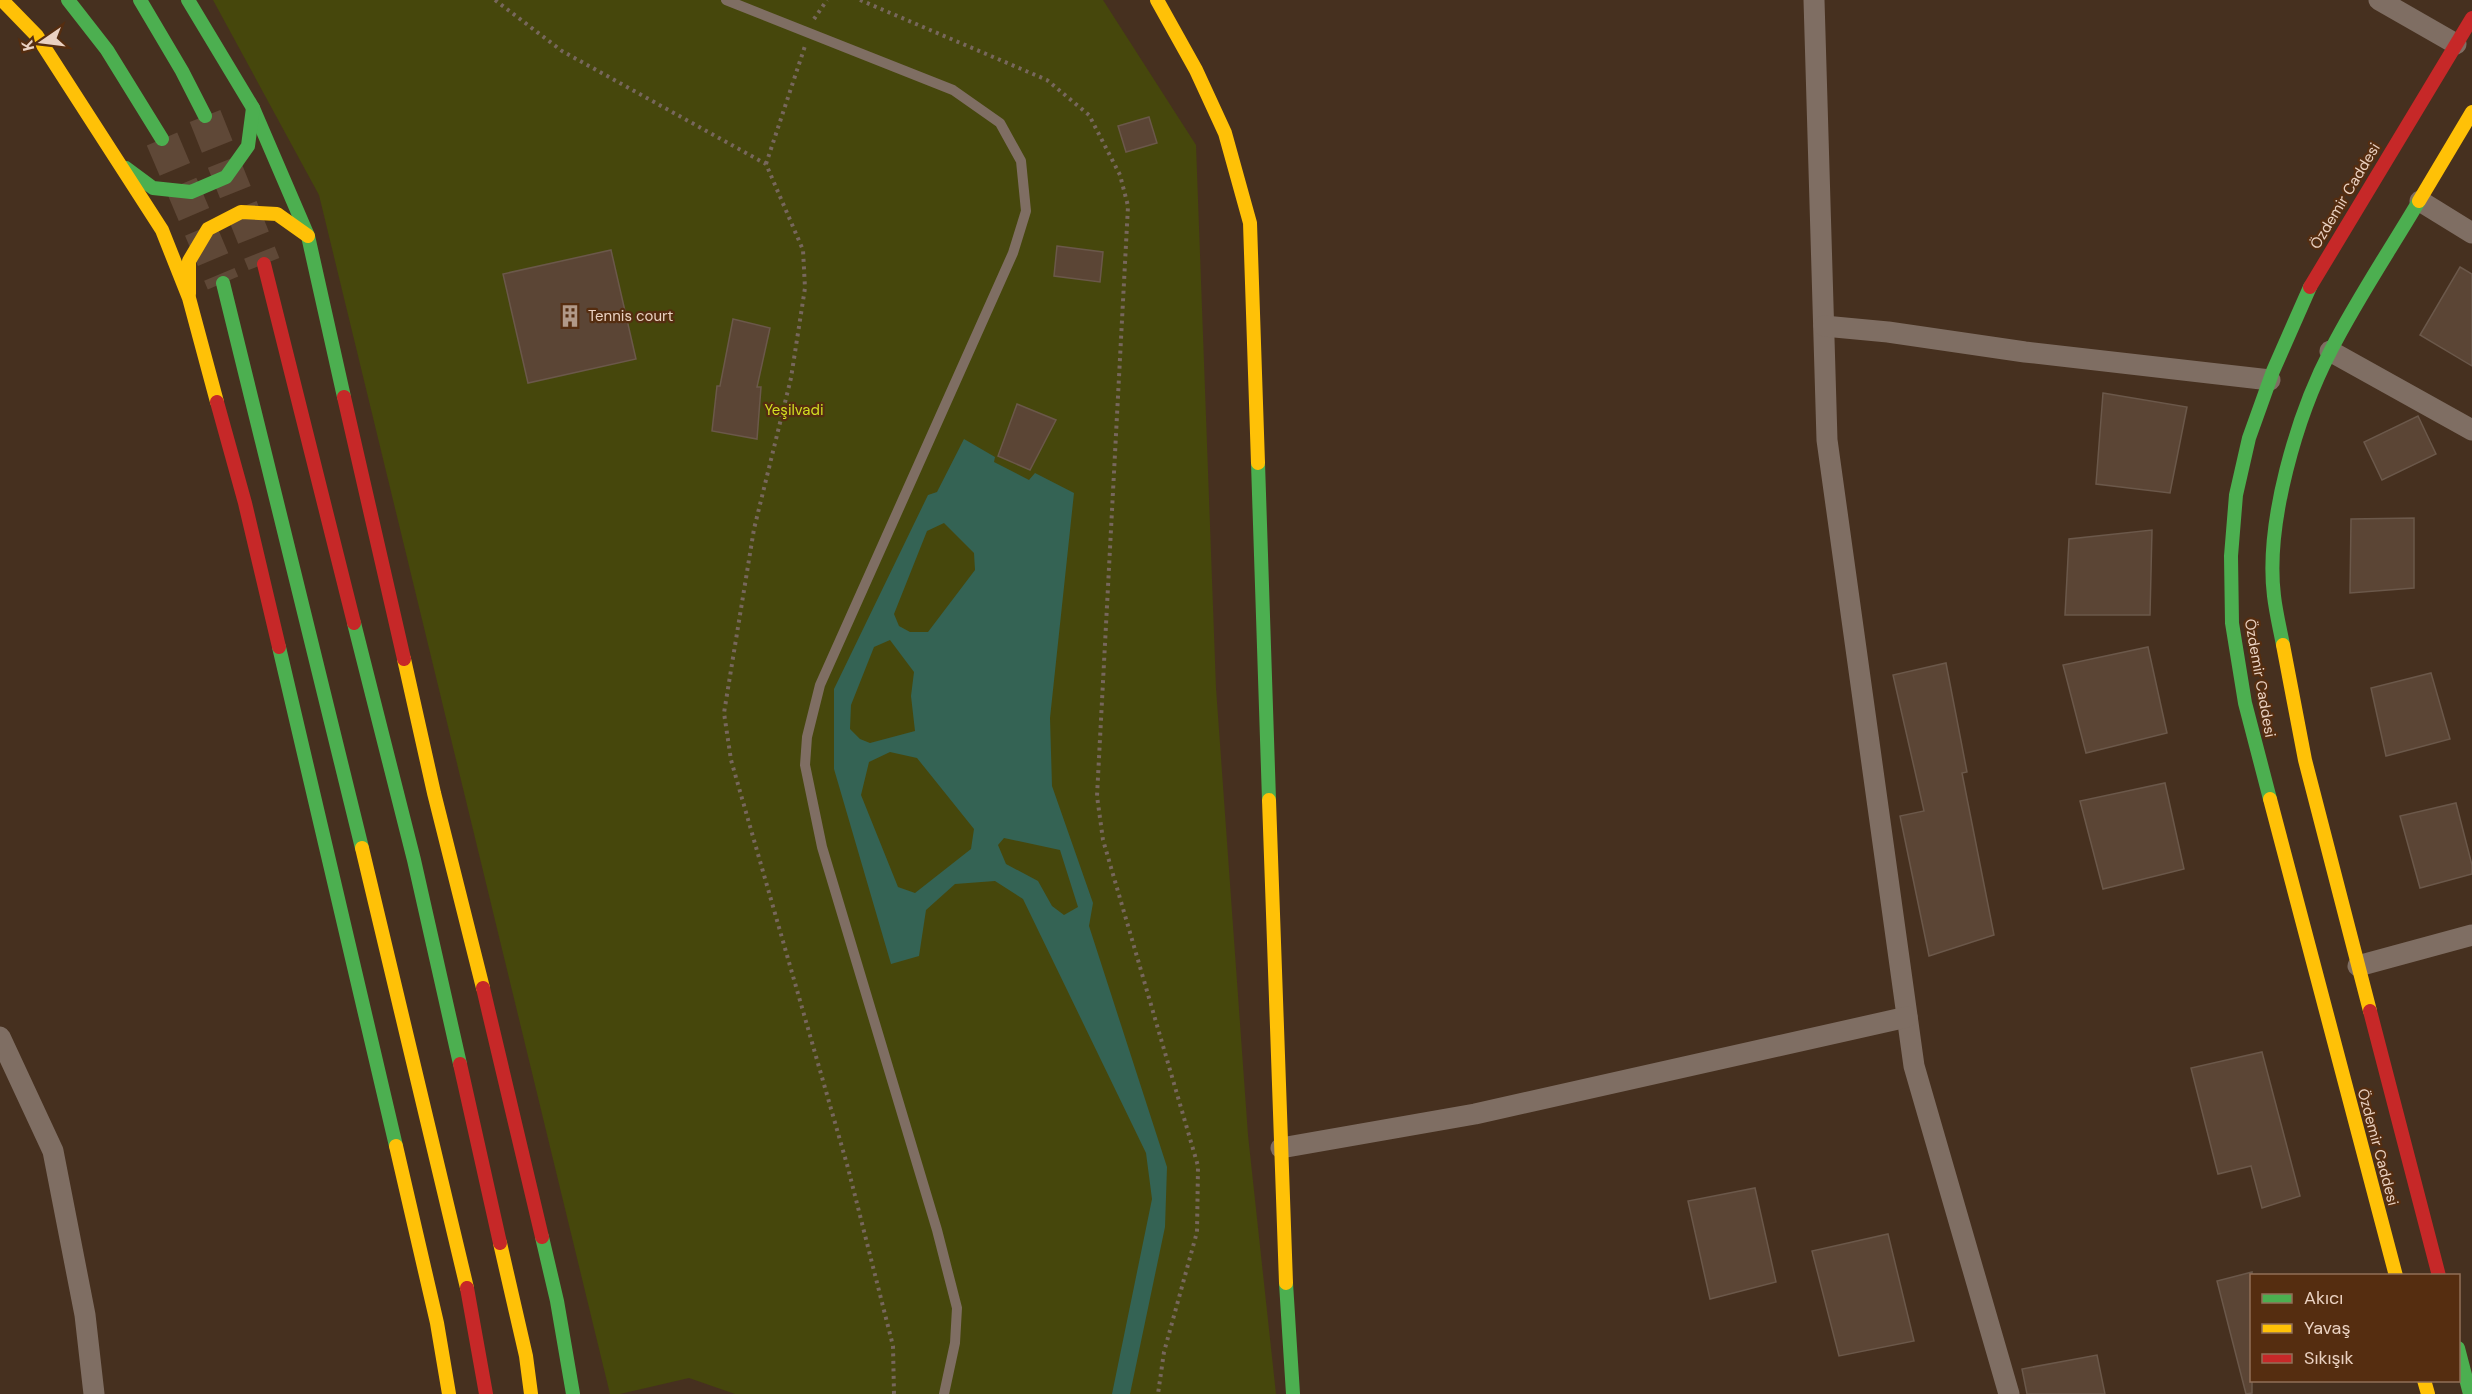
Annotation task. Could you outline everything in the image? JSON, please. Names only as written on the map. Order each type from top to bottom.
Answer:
[{"type":"main road","points":[[2,0],[37,36],[122,165],[162,230],[189,297],[245,503],[437,1323],[449,1394]]},
{"type":"main road","points":[[68,0],[93,28],[137,94],[162,139]]},
{"type":"main road","points":[[140,0],[182,70],[206,116]]},
{"type":"main road","points":[[188,0],[253,108],[308,236],[434,793],[518,1130],[557,1301],[573,1394]]},
{"type":"main road","points":[[1157,0],[1196,70],[1225,133],[1250,223],[1281,1148],[1293,1394]]},
{"type":"main road","name":"Özdemir Caddesi","points":[[2396,1274],[2245,703],[2232,623],[2231,556],[2236,495],[2249,438],[2270,380],[2308,290],[2472,18]]},
{"type":"main road","points":[[122,165],[153,188],[191,192],[226,177],[248,146],[253,108]]},
{"type":"main road","name":"Özdemir Caddesi","points":[[2439,1274],[2305,760],[2274,595],[2273,552],[2279,504],[2288,466],[2300,424],[2330,351],[2472,112]]},
{"type":"main road","points":[[189,297],[189,261],[208,229],[241,212],[278,214],[308,236]]},
{"type":"main road","points":[[264,264],[414,860],[519,1322],[531,1394]]},
{"type":"main road","points":[[223,283],[275,487],[463,1267],[486,1394]]},
{"type":"main road","points":[[2464,1354],[2470,1394]]},
{"type":"street","points":[[1814,0],[1827,440],[1907,1017],[1914,1066],[2009,1394]]},
{"type":"street","points":[[2379,0],[2456,44]]},
{"type":"street","points":[[2420,201],[2472,233]]},
{"type":"street","points":[[1824,326],[2270,380]]},
{"type":"street","points":[[2330,351],[2472,430]]},
{"type":"street","points":[[2358,966],[2472,934]]},
{"type":"street","points":[[1281,1148],[1475,1114],[1907,1017]]},
{"type":"street","points":[[0,1037],[53,1151],[86,1315],[94,1394]]},
{"type":"lane","points":[[726,0],[953,90],[1000,123],[1021,161],[1026,212],[1013,253],[820,685],[807,737],[805,765],[822,847],[937,1230],[957,1308],[955,1343],[944,1394]]},
{"type":"path","points":[[495,0],[562,51],[766,164],[803,250],[805,288],[791,378],[754,529],[724,713],[731,760],[848,1168],[893,1346],[894,1394]]},
{"type":"path","points":[[766,164],[809,33],[815,17],[827,0]]},
{"type":"path","points":[[860,0],[1047,80],[1089,115],[1120,175],[1128,206],[1097,796],[1103,840],[1198,1166],[1197,1232],[1164,1352],[1158,1394]]},
{"type":"green space","name":"Yeşilvadi","points":[[213,0],[1103,0],[1196,145],[1216,688],[1248,1135],[1276,1394],[735,1394],[689,1378],[620,1394],[610,1394],[319,195]]},
{"type":"shaded area","points":[[964,439],[995,457],[994,462],[1029,480],[1035,473],[1074,493],[1050,718],[1052,786],[1093,903],[1089,926],[1167,1167],[1165,1227],[1130,1394],[1112,1394],[1152,1199],[1146,1153],[1023,899],[995,881],[955,884],[926,910],[919,956],[891,964],[834,769],[834,689],[928,495],[937,492]],"holes":[[[944,523],[974,553],[975,570],[928,632],[910,632],[899,626],[894,614],[927,531]],[[890,640],[914,672],[911,696],[915,731],[870,743],[860,739],[850,729],[851,705],[874,647]],[[890,752],[917,758],[974,829],[971,849],[915,893],[898,887],[861,795],[869,762]],[[1004,838],[1060,850],[1078,907],[1064,915],[1052,906],[1038,881],[1006,864],[998,845]]]},
{"type":"building","points":[[1149,117],[1157,143],[1126,152],[1118,126]]},
{"type":"building","points":[[1057,246],[1103,252],[1100,282],[1054,276]]},
{"type":"building","name":"Tennis court","points":[[611,250],[636,359],[528,383],[503,274]]},
{"type":"building","points":[[2460,267],[2472,274],[2472,366],[2420,335]]},
{"type":"building","points":[[733,319],[770,328],[757,387],[761,387],[757,439],[712,431],[717,386],[720,386]]},
{"type":"building","points":[[2103,393],[2187,407],[2170,493],[2096,484]]},
{"type":"building","points":[[1017,404],[1056,420],[1030,470],[998,456]]},
{"type":"building","points":[[2418,416],[2436,454],[2382,480],[2364,442]]},
{"type":"building","points":[[2414,518],[2414,588],[2350,593],[2351,519]]},
{"type":"building","points":[[2152,530],[2150,615],[2065,615],[2069,539]]},
{"type":"building","points":[[2148,647],[2167,733],[2086,753],[2063,665]]},
{"type":"building","points":[[1946,663],[1967,772],[1962,773],[1994,935],[1929,956],[1900,816],[1924,811],[1893,675]]},
{"type":"building","points":[[2431,673],[2450,739],[2386,756],[2371,688]]},
{"type":"building","points":[[2165,783],[2184,869],[2103,889],[2080,801]]},
{"type":"building","points":[[2456,803],[2472,865],[2472,874],[2420,888],[2400,816]]},
{"type":"building","points":[[2262,1052],[2300,1196],[2262,1208],[2251,1166],[2218,1174],[2191,1068]]},
{"type":"building","points":[[1755,1188],[1776,1282],[1710,1299],[1688,1201]]},
{"type":"building","points":[[1888,1234],[1914,1341],[1839,1356],[1812,1251]]},
{"type":"building","points":[[2252,1272],[2250,1274],[2250,1382],[2252,1382],[2252,1393],[2246,1394],[2217,1281]]},
{"type":"building","points":[[2097,1355],[2105,1394],[2027,1394],[2022,1369]]},
{"type":"tunnel","points":[[205,116],[264,264]]},
{"type":"tunnel","points":[[162,139],[223,283]]},
{"type":"traffic: fast","points":[[68,0],[107,50],[162,139]]},
{"type":"traffic: fast","points":[[140,0],[182,71],[205,116]]},
{"type":"traffic: fast","points":[[188,0],[253,108],[308,236],[344,397]]},
{"type":"traffic: fast","points":[[126,168],[153,188],[191,192],[226,177],[248,146],[253,108]]},
{"type":"traffic: fast","points":[[2283,645],[2274,596],[2272,567],[2279,503],[2296,437],[2318,376],[2331,350],[2419,201]]},
{"type":"traffic: fast","points":[[223,283],[362,848]]},
{"type":"traffic: fast","points":[[2270,799],[2245,703],[2232,623],[2231,556],[2236,495],[2249,438],[2273,371],[2310,287]]},
{"type":"traffic: fast","points":[[1258,463],[1269,800]]},
{"type":"traffic: fast","points":[[354,623],[414,860],[460,1064]]},
{"type":"traffic: fast","points":[[279,647],[396,1146]]},
{"type":"traffic: fast","points":[[542,1237],[557,1301],[573,1394]]},
{"type":"traffic: fast","points":[[1286,1283],[1293,1394]]},
{"type":"traffic: fast","points":[[2460,1356],[2470,1394]]},
{"type":"traffic: slow","points":[[2,0],[37,36],[162,230],[189,298],[217,402]]},
{"type":"traffic: slow","points":[[1157,0],[1196,70],[1225,133],[1250,223],[1258,463]]},
{"type":"traffic: slow","points":[[2419,201],[2472,112]]},
{"type":"traffic: slow","points":[[189,294],[189,261],[208,229],[241,212],[277,214],[308,236]]},
{"type":"traffic: slow","points":[[2283,645],[2305,760],[2370,1011]]},
{"type":"traffic: slow","points":[[404,659],[434,793],[483,988]]},
{"type":"traffic: slow","points":[[2270,799],[2395,1274]]},
{"type":"traffic: slow","points":[[1269,800],[1286,1283]]},
{"type":"traffic: slow","points":[[362,848],[467,1288]]},
{"type":"traffic: slow","points":[[396,1146],[437,1323],[449,1394]]},
{"type":"traffic: slow","points":[[500,1243],[526,1356],[531,1394]]},
{"type":"traffic: slow","points":[[2425,1382],[2428,1394]]},
{"type":"traffic: jam","points":[[2310,287],[2472,18]]},
{"type":"traffic: jam","points":[[264,264],[354,623]]},
{"type":"traffic: jam","points":[[344,397],[404,659]]},
{"type":"traffic: jam","points":[[217,402],[245,503],[279,647]]},
{"type":"traffic: jam","points":[[483,988],[542,1237]]},
{"type":"traffic: jam","points":[[2370,1011],[2438,1274]]},
{"type":"traffic: jam","points":[[460,1064],[500,1243]]},
{"type":"traffic: jam","points":[[467,1288],[486,1394]]},
{"type":"place","name":"Tennis court","points":[[570,316]]}]
